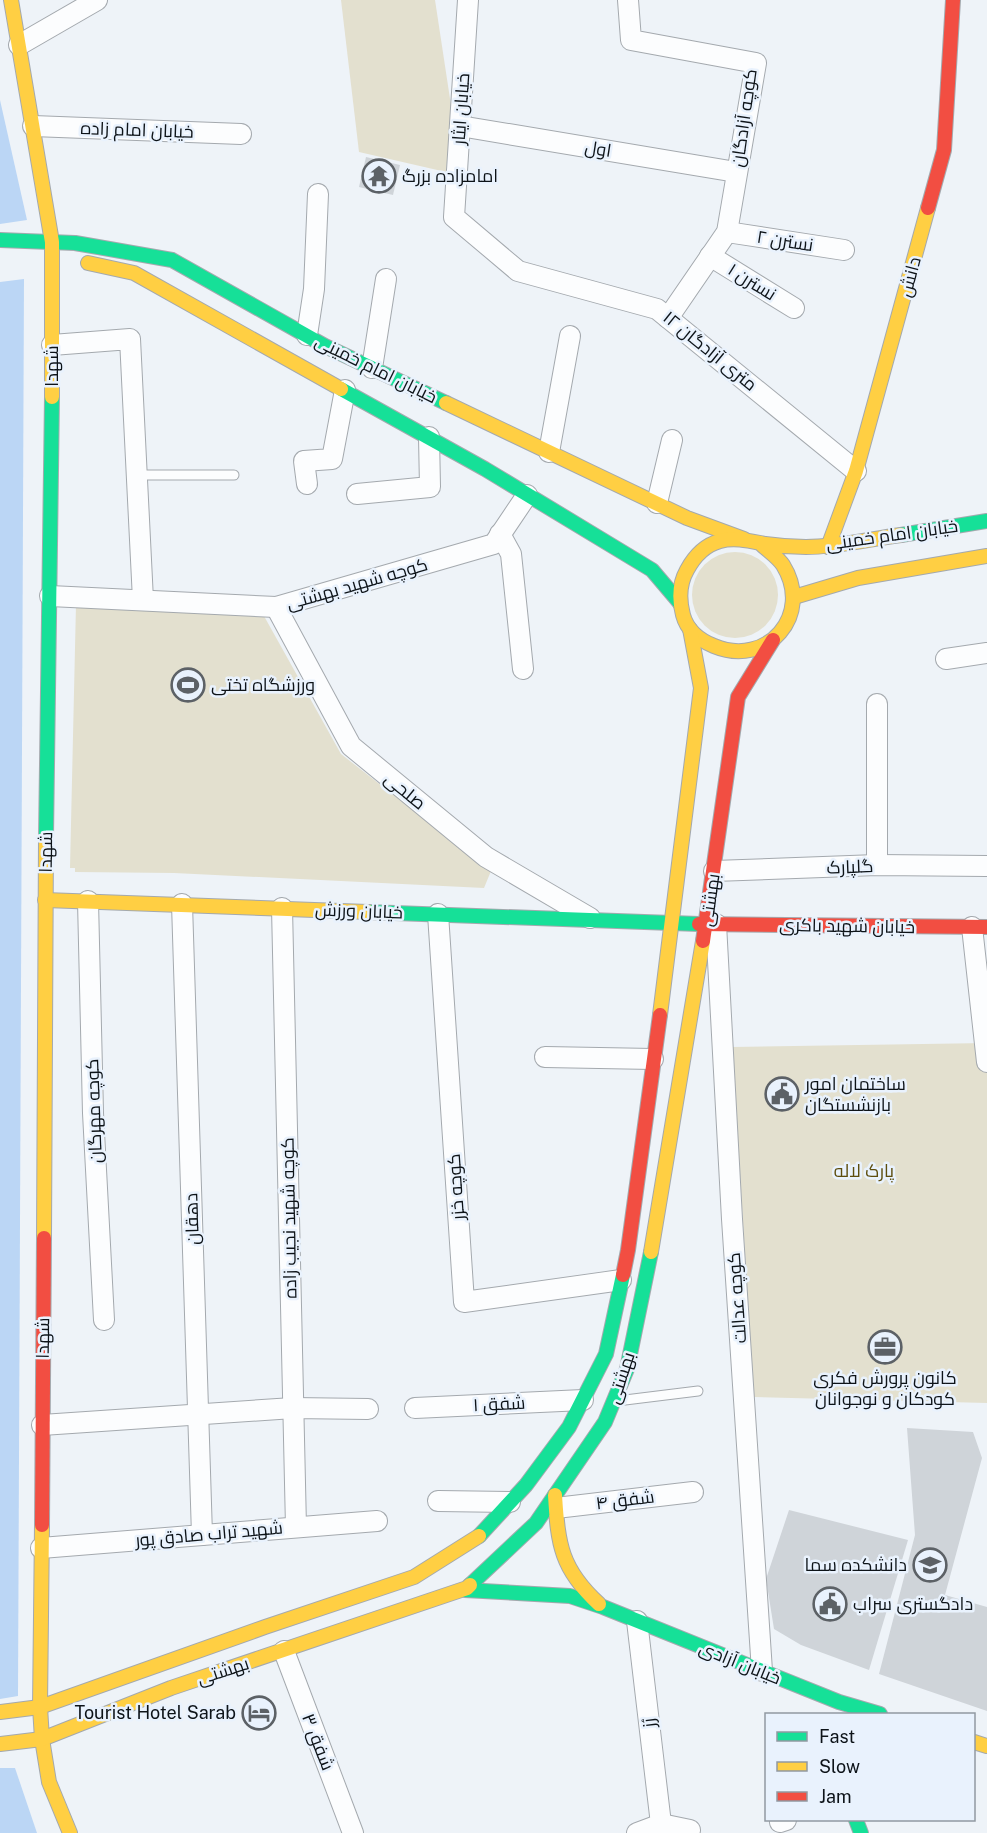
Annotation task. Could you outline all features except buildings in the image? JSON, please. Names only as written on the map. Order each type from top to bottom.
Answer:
[{"type":"main road","name":"شهدا","points":[[11,0],[57,261],[52,345],[45,900],[40,1707],[42,1739],[49,1782],[70,1833]]},
{"type":"main road","name":"دانش","points":[[828,546],[856,471],[944,150],[953,0]]},
{"type":"main road","name":"خیابان امام خمینی","points":[[0,240],[75,243],[172,260],[307,335],[372,368],[687,518],[744,539]]},
{"type":"main road","name":"خیابان امام خمینی","points":[[57,261],[134,273],[429,437],[652,570],[680,603]]},
{"type":"main road","name":"خیابان امام خمینی","points":[[760,543],[828,546],[987,521]]},
{"type":"main road","points":[[729,539],[744,539],[760,543],[774,552],[786,565],[795,597],[788,621],[773,640],[745,653],[729,653],[707,645],[690,629],[683,616],[680,588],[684,573],[697,555],[715,543],[729,539]]},
{"type":"main road","name":"خیابان امام خمینی","points":[[795,597],[858,578],[987,556]]},
{"type":"main road","name":"بهشتی","points":[[0,1712],[40,1707],[414,1577],[481,1534],[526,1485],[569,1427],[606,1354],[629,1238],[701,688],[690,629]]},
{"type":"main road","name":"بهشتی","points":[[0,1744],[42,1739],[171,1688],[465,1590],[556,1502],[605,1422],[627,1369],[648,1269],[711,924],[714,871],[738,697],[773,640]]},
{"type":"main road","name":"خیابان ورزش","points":[[45,900],[672,923]]},
{"type":"main road","name":"خیابان شهید باکری","points":[[672,923],[979,927]]},
{"type":"main road","points":[[556,1502],[561,1556],[586,1593],[603,1607]]},
{"type":"main road","name":"خیابان آزادی","points":[[465,1590],[570,1596],[603,1607],[839,1702],[877,1713]]},
{"type":"main road","points":[[798,1686],[806,1705]]},
{"type":"street","points":[[19,45],[97,0]]},
{"type":"street","name":"خیابان ایثار","points":[[454,217],[468,0]]},
{"type":"street","name":"کوچه آزادگان","points":[[628,0],[631,40],[756,63],[727,232],[668,318]]},
{"type":"street","name":"خیابان امام زاده","points":[[33,126],[241,134]]},
{"type":"street","name":"اول","points":[[460,126],[736,172]]},
{"type":"street","points":[[307,335],[314,289],[318,194]]},
{"type":"street","name":"۱۲ متری آزادگان","points":[[454,217],[518,271],[657,309],[856,471]]},
{"type":"street","name":"نسترن ۲","points":[[727,232],[844,250]]},
{"type":"street","name":"نسترن ۱","points":[[710,256],[794,308]]},
{"type":"street","points":[[372,368],[386,279]]},
{"type":"street","points":[[549,452],[570,336]]},
{"type":"street","points":[[52,345],[130,339],[142,600]]},
{"type":"street","points":[[307,484],[304,461],[333,459],[345,390]]},
{"type":"street","points":[[357,494],[430,486],[429,437]]},
{"type":"street","points":[[657,503],[672,440]]},
{"type":"street","name":"کوچه شهید بهشتی","points":[[50,596],[276,607],[494,544],[527,495]]},
{"type":"street","points":[[500,534],[511,554],[523,669]]},
{"type":"street","name":"صلحی","points":[[276,607],[351,746],[486,857],[592,920]]},
{"type":"street","points":[[946,658],[987,653]]},
{"type":"street","points":[[877,704],[877,866]]},
{"type":"street","name":"گلپارک","points":[[714,871],[877,866],[987,866]]},
{"type":"street","name":"کوچه مهرگان","points":[[88,902],[93,1113],[104,1320]]},
{"type":"street","name":"دهقان","points":[[182,904],[202,1535]]},
{"type":"street","name":"کوچه شهید نجیب زاده","points":[[282,908],[296,1527]]},
{"type":"street","name":"کوچه خزر","points":[[438,914],[464,1302],[621,1280]]},
{"type":"street","name":"کوچه عدالت","points":[[711,924],[762,1671]]},
{"type":"street","points":[[979,927],[987,1062]]},
{"type":"street","points":[[545,1058],[654,1059]]},
{"type":"street","name":"شفق ۱","points":[[415,1408],[583,1400]]},
{"type":"street","points":[[42,1425],[293,1408],[368,1408]]},
{"type":"street","name":"شفق ۴","points":[[556,1502],[693,1492]]},
{"type":"street","points":[[438,1501],[510,1502]]},
{"type":"street","name":"شهید تراب صادق پور","points":[[41,1548],[377,1521]]},
{"type":"street","name":"رُز","points":[[637,1621],[661,1824]]},
{"type":"street","name":"شفق ۳","points":[[284,1651],[353,1833]]},
{"type":"street","points":[[637,1833],[661,1824],[690,1830]]},
{"type":"lane","points":[[137,475],[234,475]]},
{"type":"lane","points":[[613,1402],[698,1391]]},
{"type":"green space","points":[[341,0],[435,0],[452,112],[446,172],[359,152]]},
{"type":"green space","points":[[735,552],[759,559],[771,571],[778,595],[771,619],[759,631],[735,638],[711,631],[699,619],[692,595],[699,571],[711,559]]},
{"type":"green space","name":"ورزشگاه تختی","points":[[76,604],[264,616],[341,754],[491,871],[484,888],[174,873],[75,872],[75,868],[70,868]]},
{"type":"green space","name":"پارک لاله","points":[[987,1043],[987,1403],[754,1397],[732,1047]]},
{"type":"water","points":[[0,100],[27,220],[0,224]]},
{"type":"water","points":[[24,279],[18,1696],[0,1699],[0,282]]},
{"type":"water","points":[[0,1768],[15,1768],[37,1833],[0,1833]]},
{"type":"traffic: fast","points":[[0,240],[75,243],[172,260],[325,346],[446,403]]},
{"type":"traffic: fast","points":[[341,389],[485,469],[652,570],[680,603]]},
{"type":"traffic: fast","points":[[46,838],[52,397]]},
{"type":"traffic: fast","points":[[901,535],[987,521]]},
{"type":"traffic: fast","points":[[368,912],[699,924]]},
{"type":"traffic: fast","points":[[470,1585],[536,1523],[605,1422],[627,1369],[651,1252]]},
{"type":"traffic: fast","points":[[479,1536],[526,1485],[569,1427],[606,1354],[623,1275]]},
{"type":"traffic: fast","points":[[465,1590],[570,1596],[603,1607],[839,1702],[877,1713]]},
{"type":"traffic: fast","points":[[856,1821],[861,1833]]},
{"type":"traffic: slow","points":[[11,0],[52,242],[52,397]]},
{"type":"traffic: slow","points":[[828,547],[856,471],[928,208]]},
{"type":"traffic: slow","points":[[88,263],[134,273],[341,389]]},
{"type":"traffic: slow","points":[[446,403],[687,518],[744,539]]},
{"type":"traffic: slow","points":[[760,543],[781,562],[791,584],[793,602],[789,618],[780,632],[767,643],[752,650],[733,651],[709,644],[694,634],[687,625],[680,598],[682,581],[687,570],[697,556],[710,545],[737,539],[780,546],[818,547],[901,535]]},
{"type":"traffic: slow","points":[[794,597],[858,578],[987,556]]},
{"type":"traffic: slow","points":[[660,1015],[701,688],[690,629]]},
{"type":"traffic: slow","points":[[44,1238],[46,838]]},
{"type":"traffic: slow","points":[[45,900],[368,912]]},
{"type":"traffic: slow","points":[[651,1252],[703,941]]},
{"type":"traffic: slow","points":[[555,1495],[560,1542],[564,1555],[577,1579],[599,1604]]},
{"type":"traffic: slow","points":[[42,1525],[40,1707],[42,1739],[49,1782],[70,1833]]},
{"type":"traffic: slow","points":[[0,1712],[40,1707],[414,1577],[479,1536]]},
{"type":"traffic: slow","points":[[0,1744],[42,1739],[171,1688],[467,1588],[470,1585]]},
{"type":"traffic: slow","points":[[975,1742],[987,1746]]},
{"type":"traffic: jam","points":[[928,208],[944,150],[953,0]]},
{"type":"traffic: jam","points":[[703,941],[738,697],[773,640]]},
{"type":"traffic: jam","points":[[699,924],[987,927]]},
{"type":"traffic: jam","points":[[623,1275],[660,1015]]},
{"type":"traffic: jam","points":[[42,1525],[44,1238]]},
{"type":"place","name":"امامزاده بزرگ","points":[[379,176]]},
{"type":"place","name":"ورزشگاه تختی","points":[[188,685]]},
{"type":"place","name":"ساختمان امور بازنشستگان","points":[[782,1094]]},
{"type":"place","name":"کانون پرورش فکری کودکان و نوجوانان","points":[[885,1347]]},
{"type":"place","name":"دانشکده سما","points":[[930,1565]]},
{"type":"place","name":"دادگستری سراب","points":[[830,1604]]},
{"type":"place","name":"Tourist Hotel Sarab","points":[[259,1713]]}]
